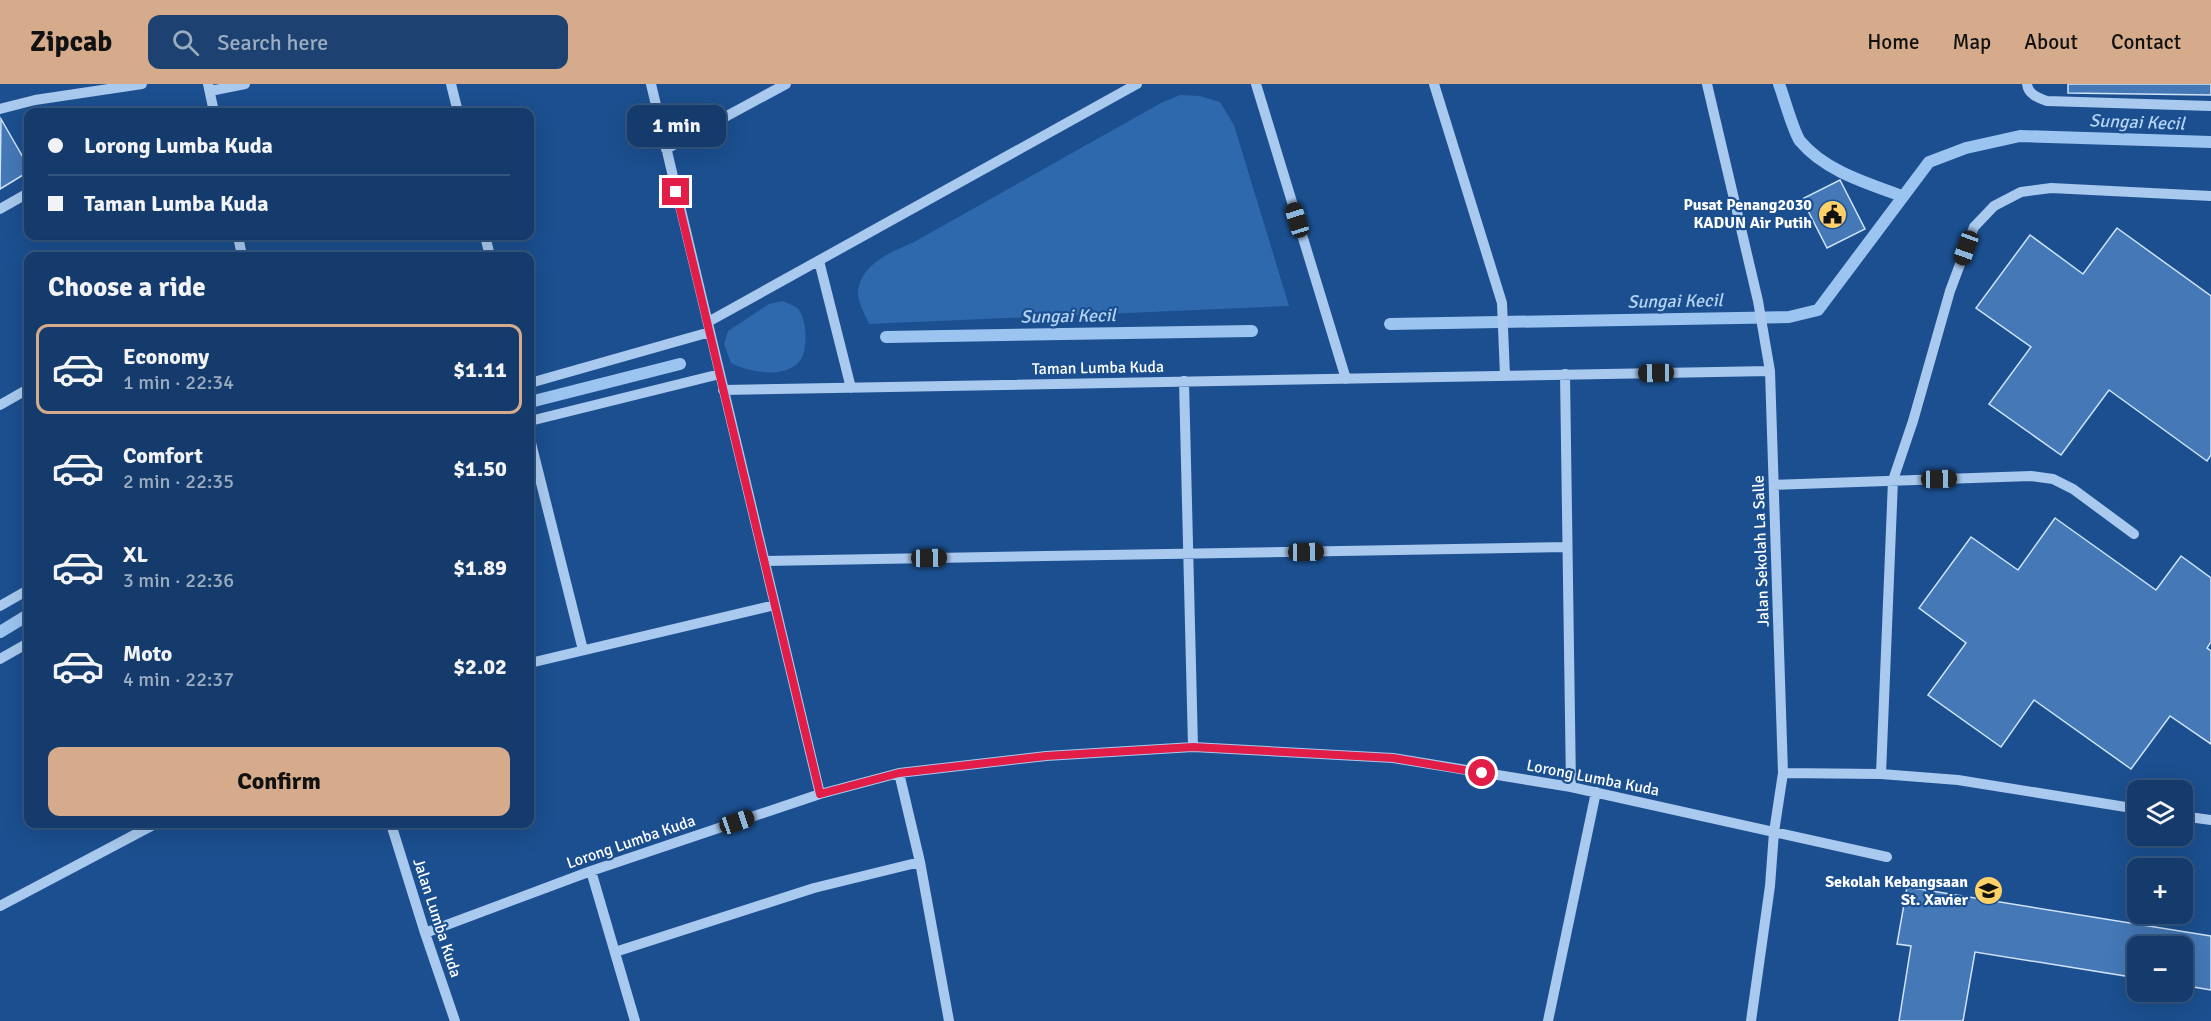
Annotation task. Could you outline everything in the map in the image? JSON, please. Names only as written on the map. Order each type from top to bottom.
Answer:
[{"type":"street","points":[[0,109],[35,100],[142,84]]},
{"type":"street","points":[[213,108],[209,88],[245,84]]},
{"type":"street","points":[[451,84],[457,108]]},
{"type":"street","points":[[651,84],[820,794]]},
{"type":"street","points":[[666,149],[786,84]]},
{"type":"street","points":[[534,382],[709,327],[819,261],[1137,84]]},
{"type":"street","points":[[1256,84],[1346,379]]},
{"type":"street","points":[[1434,84],[1502,303],[1505,376]]},
{"type":"street","name":"Jalan Sekolah La Salle","points":[[1707,84],[1758,301],[1770,371],[1783,773],[1751,1021]]},
{"type":"street","points":[[2027,84],[2027,88],[2036,97],[2047,101],[2211,106]]},
{"type":"street","points":[[1881,774],[1893,480],[1913,421],[1950,291],[1974,227],[1994,206],[2021,192],[2051,188],[2211,196]]},
{"type":"street","points":[[0,209],[24,195]]},
{"type":"street","points":[[819,261],[851,388]]},
{"type":"street","name":"Taman Lumba Kuda","points":[[723,390],[1770,371]]},
{"type":"street","points":[[534,420],[720,374]]},
{"type":"street","points":[[1564,374],[1571,787]]},
{"type":"street","points":[[1184,381],[1193,747]]},
{"type":"street","points":[[0,405],[24,391]]},
{"type":"street","points":[[534,455],[583,650]]},
{"type":"street","points":[[1774,485],[2031,476],[2053,479],[2073,489],[2134,534]]},
{"type":"street","points":[[765,561],[1567,548]]},
{"type":"street","points":[[0,606],[24,592]]},
{"type":"street","points":[[534,662],[775,604]]},
{"type":"street","points":[[0,658],[24,644]]},
{"type":"street","name":"Lorong Lumba Kuda","points":[[425,933],[591,871],[820,794],[899,773],[1046,756],[1193,747],[1393,758],[1596,792],[1887,857]]},
{"type":"street","points":[[899,773],[920,862],[949,1021]]},
{"type":"street","points":[[1783,773],[1881,774],[1958,780],[2127,807]]},
{"type":"street","points":[[1548,1021],[1596,792]]},
{"type":"street","points":[[2193,818],[2211,820]]},
{"type":"street","points":[[0,906],[147,828]]},
{"type":"street","name":"Jalan Lumba Kuda","points":[[392,828],[455,1021]]},
{"type":"street","points":[[615,952],[814,888],[920,862]]},
{"type":"street","points":[[591,871],[635,1021]]},
{"type":"shaded area","points":[[1180,95],[1200,96],[1220,102],[1234,125],[1289,306],[869,324],[860,305],[858,293],[864,274],[878,260],[1161,103]]},
{"type":"shaded area","points":[[783,301],[797,308],[804,322],[806,337],[804,352],[798,363],[783,371],[765,372],[731,363],[724,344],[728,331],[769,304]]},
{"type":"building","points":[[2068,84],[2211,84],[2211,95],[2068,93]]},
{"type":"building","points":[[1,119],[24,159],[24,174],[0,189]]},
{"type":"building","name":"Pusat Penang2030 KADUN Air Putih","points":[[1840,180],[1865,229],[1827,248],[1802,199]]},
{"type":"building","points":[[2117,228],[2211,296],[2211,455],[2207,461],[2109,390],[2061,455],[1989,404],[2031,347],[1976,308],[2030,235],[2083,274]]},
{"type":"building","points":[[2055,518],[2156,590],[2181,556],[2211,578],[2211,642],[2207,648],[2211,651],[2211,744],[2170,716],[2131,769],[2034,700],[2001,747],[1928,695],[1966,643],[1919,608],[1971,537],[2018,570]]},
{"type":"building","points":[[1907,887],[2211,936],[2211,990],[2193,987],[2193,936],[2127,936],[2127,976],[1975,952],[1963,1021],[1899,1021],[1911,946],[1897,944]]},
{"type":"waterway","name":"Sungai Kecil","points":[[1779,84],[1797,136],[1810,151],[1847,175],[1902,196]]},
{"type":"waterway","name":"Sungai Kecil","points":[[1390,324],[1789,317],[1818,310],[1929,162],[1966,148],[2020,136],[2211,142]]},
{"type":"waterway","name":"Sungai Kecil","points":[[886,337],[1252,331]]},
{"type":"waterway","name":"Sungai Kecil","points":[[534,401],[680,364]]},
{"type":"waterway","name":"Sungai Kecil","points":[[0,632],[24,617]]},
{"type":"place","name":"Pusat Penang2030 KADUN Air Putih","points":[[1833,214]]},
{"type":"place","name":"Sekolah Kebangsaan St. Xavier","points":[[1989,891]]},
{"type":"route","points":[[676,192],[820,794],[899,773],[1046,756],[1193,747],[1393,758],[1482,773]]}]
